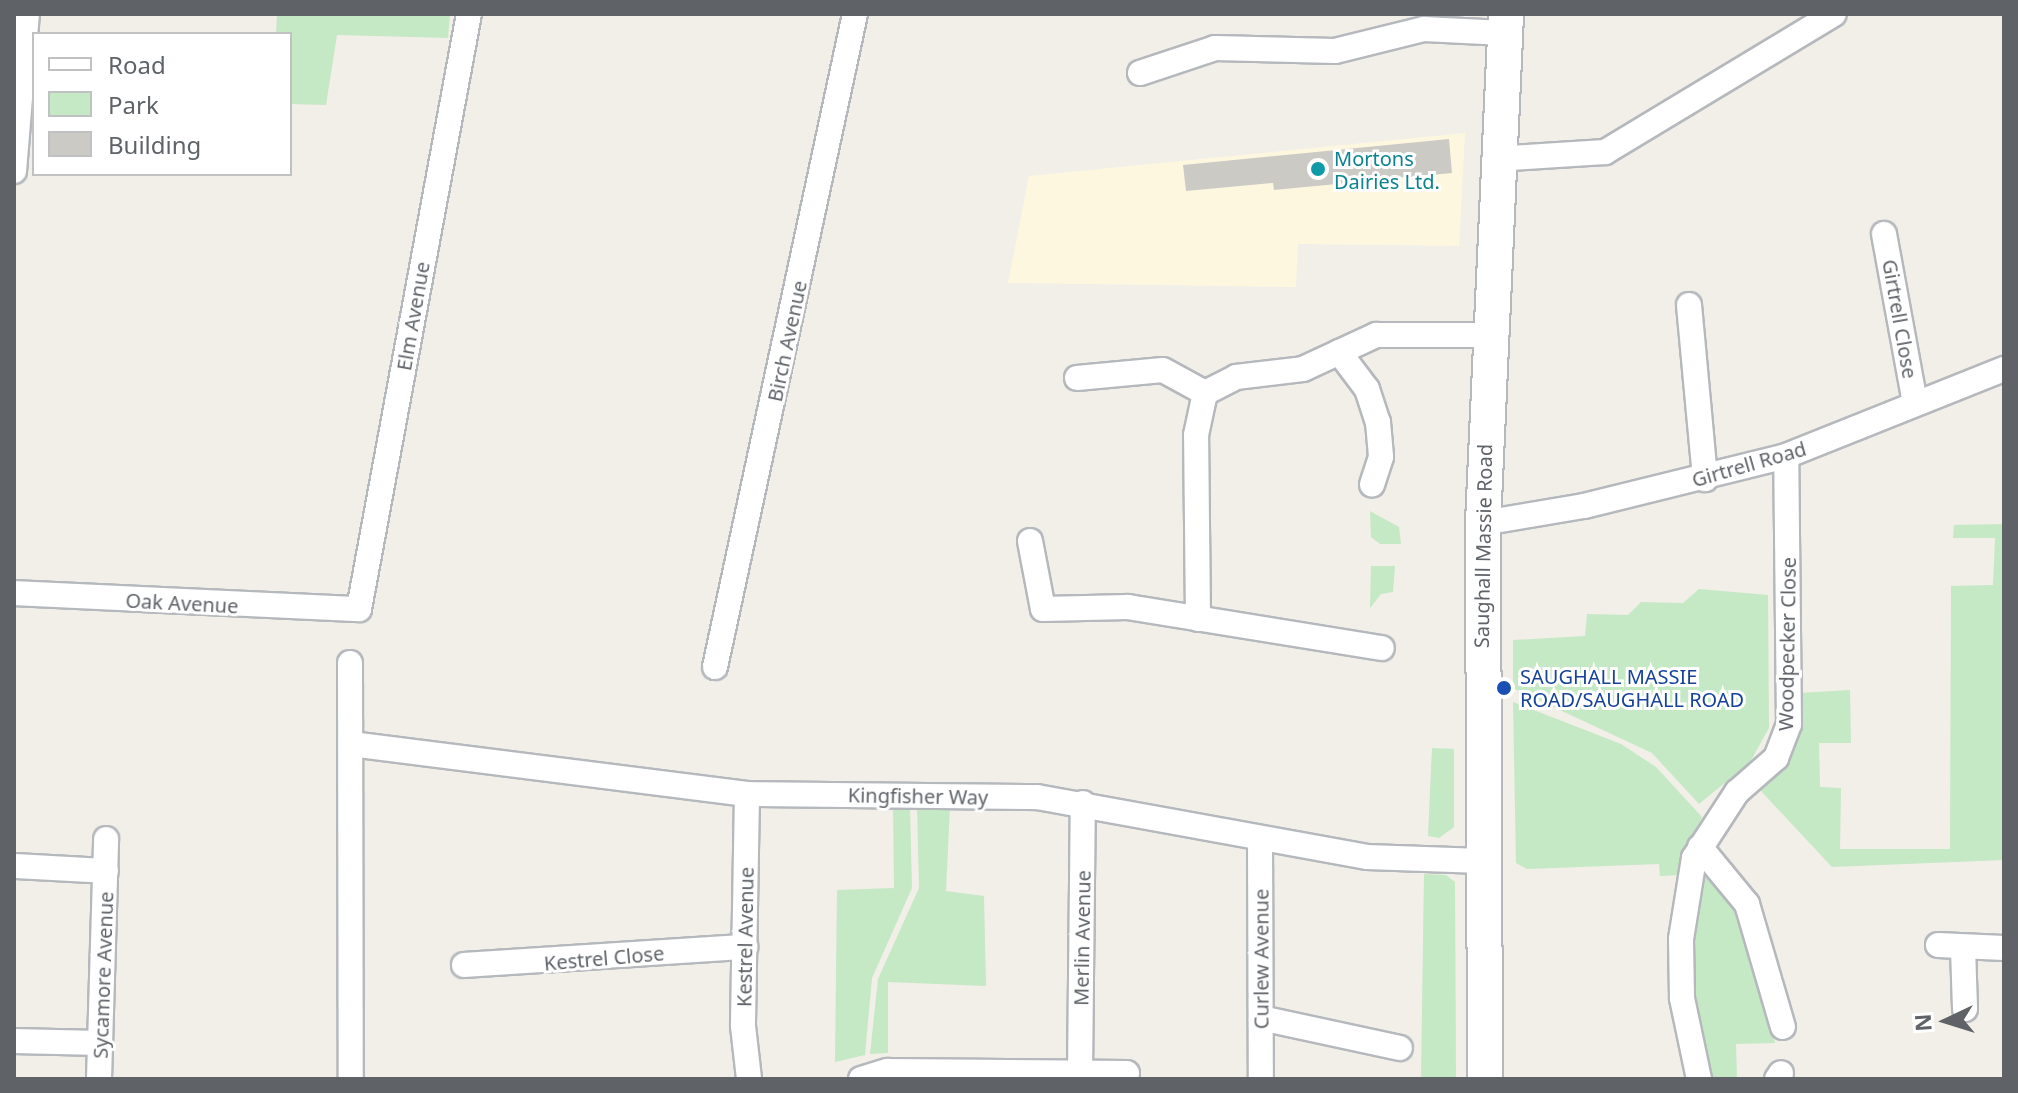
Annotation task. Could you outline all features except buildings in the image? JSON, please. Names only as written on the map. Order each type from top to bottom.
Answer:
[{"type":"main road","name":"Saughall Massie Road","points":[[1485,1079],[1483,523],[1495,159],[1505,24]]},
{"type":"street","points":[[14,171],[27,14]]},
{"type":"street","name":"Elm Avenue","points":[[349,613],[359,609],[469,14]]},
{"type":"street","name":"Birch Avenue","points":[[715,667],[855,14]]},
{"type":"street","points":[[1495,159],[1605,152],[1834,14]]},
{"type":"street","points":[[1140,73],[1215,48],[1335,51],[1424,29],[1505,24]]},
{"type":"street","name":"Girtrell Close","points":[[1884,234],[1915,403]]},
{"type":"street","points":[[1689,305],[1705,479]]},
{"type":"street","points":[[1205,393],[1236,377],[1303,369],[1376,335],[1488,335]]},
{"type":"street","points":[[1339,352],[1367,389],[1378,422],[1381,457],[1372,485]]},
{"type":"street","name":"Girtrell Road","points":[[1483,523],[1705,479],[1786,456],[2004,369]]},
{"type":"street","points":[[1077,378],[1163,370],[1205,393]]},
{"type":"street","points":[[1198,619],[1196,435],[1205,393]]},
{"type":"street","name":"Woodpecker Close","points":[[1699,1079],[1688,1051],[1681,939],[1700,847],[1737,792],[1776,758],[1789,724],[1786,456]]},
{"type":"street","points":[[1030,541],[1043,609],[1128,607],[1382,648]]},
{"type":"street","name":"Oak Avenue","points":[[14,593],[349,613]]},
{"type":"street","points":[[350,663],[351,1079]]},
{"type":"street","name":"Kingfisher Way","points":[[351,744],[747,794],[1083,803],[1367,857],[1482,861]]},
{"type":"street","name":"Kestrel Avenue","points":[[747,794],[745,947],[749,1079]]},
{"type":"street","name":"Merlin Avenue","points":[[1080,1073],[1083,803]]},
{"type":"street","name":"Sycamore Avenue","points":[[99,1079],[106,839]]},
{"type":"street","name":"Curlew Avenue","points":[[1260,839],[1261,1079]]},
{"type":"street","points":[[1700,847],[1747,904],[1783,1027]]},
{"type":"street","name":"Sycamore Avenue","points":[[14,866],[106,871]]},
{"type":"street","points":[[1938,945],[2004,948]]},
{"type":"street","name":"Kestrel Close","points":[[464,965],[745,947]]},
{"type":"street","points":[[1963,948],[1965,1009]]},
{"type":"street","points":[[1261,1018],[1400,1048]]},
{"type":"street","points":[[14,1041],[100,1043]]},
{"type":"street","points":[[861,1079],[888,1071],[1127,1073]]},
{"type":"shaded area","points":[[1465,133],[1459,246],[1298,244],[1296,287],[1008,283],[1029,176]]},
{"type":"green space","points":[[277,14],[450,14],[448,38],[337,35],[326,105],[292,104],[292,32],[276,32]]},
{"type":"green space","points":[[1370,511],[1399,527],[1401,544],[1380,544],[1371,537]]},
{"type":"green space","points":[[2004,524],[2004,860],[1832,867],[1760,790],[1781,769],[1799,693],[1850,690],[1851,743],[1819,743],[1820,787],[1841,788],[1840,849],[1950,849],[1951,586],[1993,585],[1995,538],[1953,538],[1954,525]]},
{"type":"green space","points":[[1371,566],[1395,566],[1393,592],[1381,594],[1370,608]]},
{"type":"green space","points":[[1699,589],[1768,595],[1769,728],[1750,762],[1699,804],[1652,753],[1513,688],[1513,640],[1585,636],[1587,614],[1628,615],[1641,602],[1683,603]]},
{"type":"green space","points":[[1513,702],[1621,744],[1656,767],[1702,817],[1679,875],[1660,876],[1659,864],[1527,869],[1516,863]]},
{"type":"green space","points":[[1432,748],[1454,749],[1454,827],[1439,838],[1428,836]]},
{"type":"green space","points":[[893,806],[910,807],[912,888],[872,978],[865,1055],[835,1062],[837,890],[894,888]]},
{"type":"green space","points":[[917,806],[950,806],[946,891],[984,896],[986,986],[888,982],[888,1053],[870,1054],[878,979],[919,888]]},
{"type":"green space","points":[[1706,873],[1733,907],[1757,962],[1775,1043],[1736,1044],[1737,1079],[1712,1079],[1692,1019],[1691,958]]},
{"type":"green space","points":[[1424,874],[1446,875],[1455,882],[1456,1079],[1421,1079]]},
{"type":"place","name":"Mortons Dairies Ltd.","points":[[1318,169]]},
{"type":"place","name":"SAUGHALL MASSIE ROAD/SAUGHALL ROAD","points":[[1504,688]]}]
